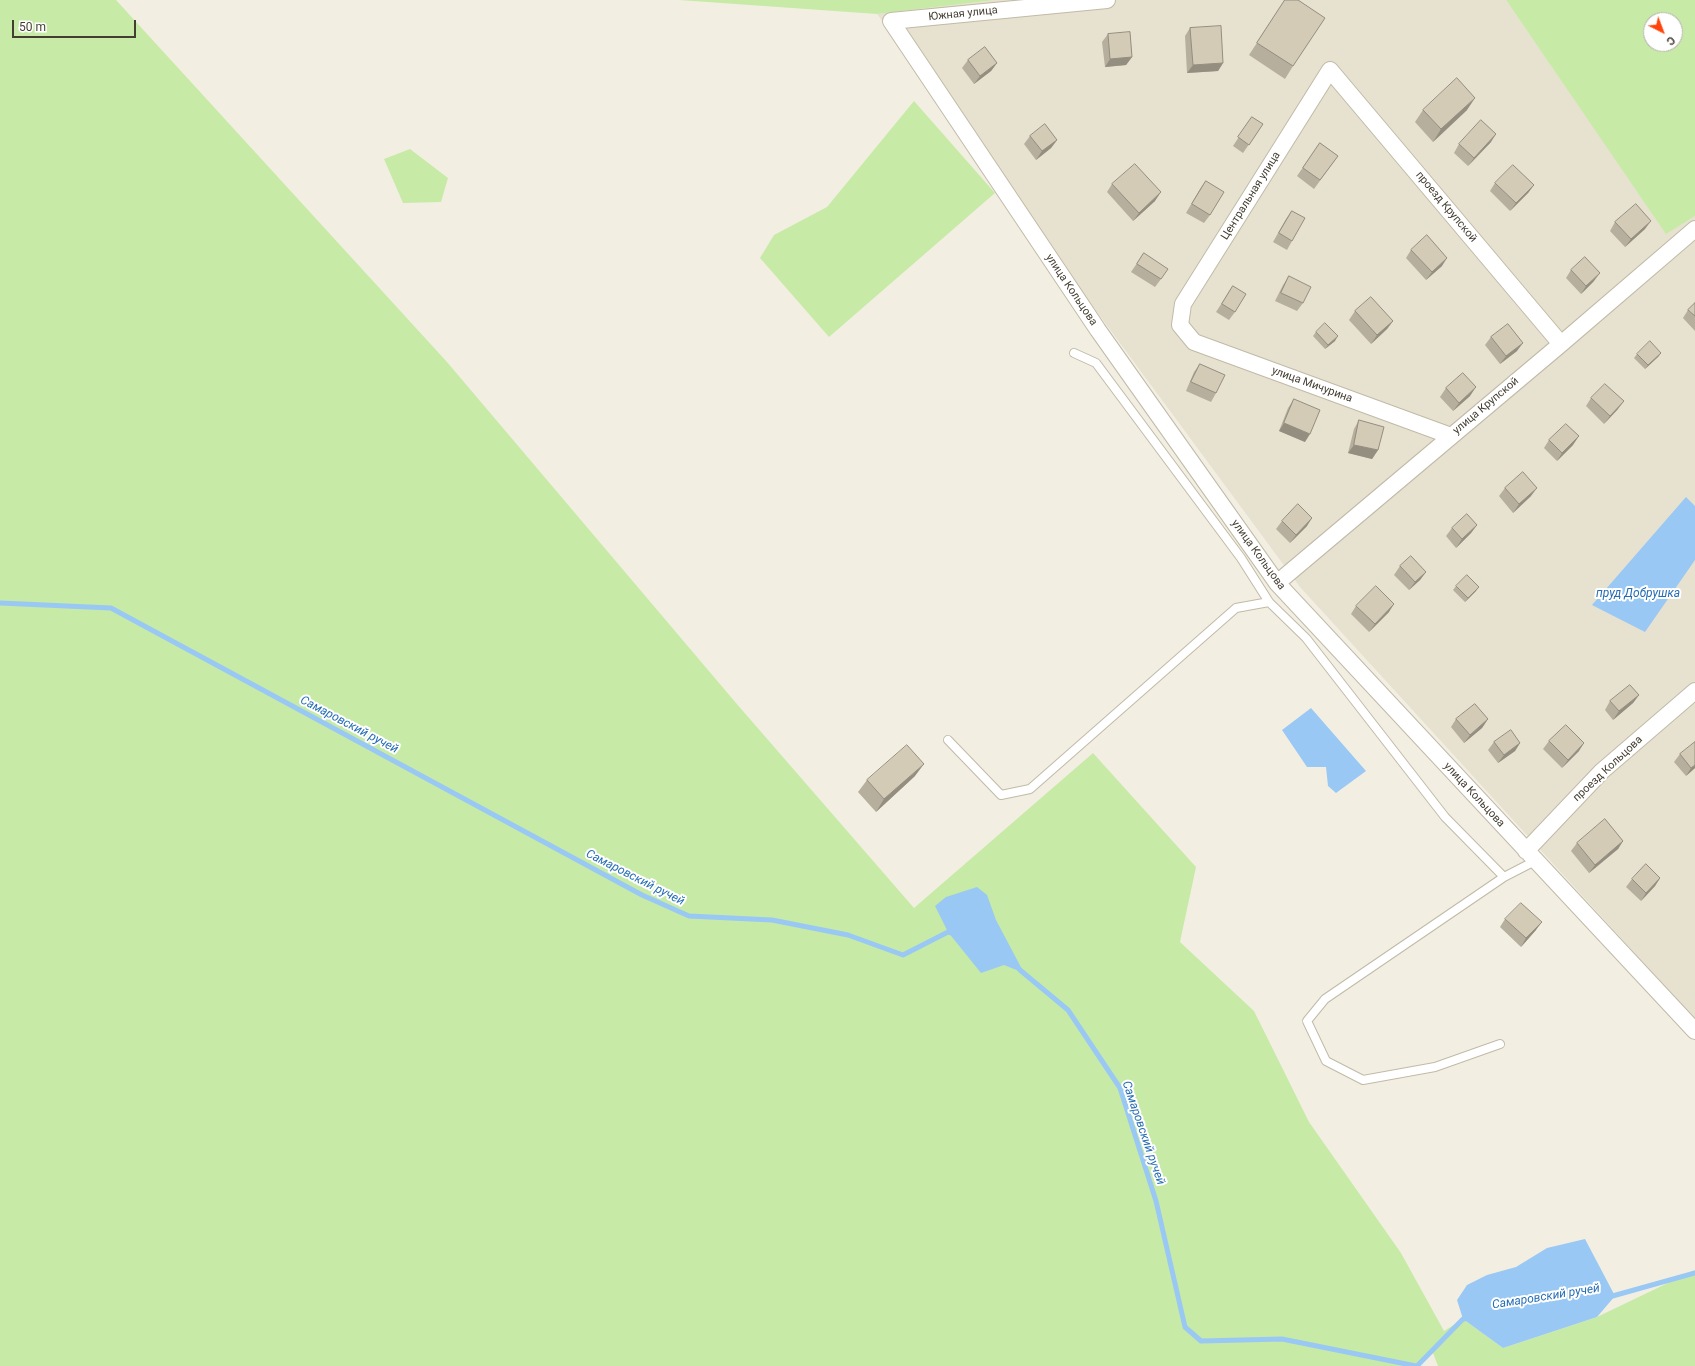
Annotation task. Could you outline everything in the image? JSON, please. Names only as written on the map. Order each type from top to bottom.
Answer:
[{"type":"street","name":"Южная улица","points":[[891,21],[1107,0]]},
{"type":"street","name":"улица Кольцова","points":[[891,21],[1098,330],[1277,583],[1695,1032]]},
{"type":"street","name":"Центральная улица","points":[[1180,325],[1183,304],[1330,70]]},
{"type":"street","name":"проезд Крупской","points":[[1330,70],[1561,344]]},
{"type":"street","name":"улица Крупской","points":[[1277,583],[1695,229]]},
{"type":"street","name":"улица Мичурина","points":[[1180,325],[1194,342],[1451,436]]},
{"type":"street","name":"проезд Кольцова","points":[[1530,856],[1602,771],[1695,691]]},
{"type":"lane","points":[[1074,353],[1096,363],[1242,558],[1269,602],[1306,638],[1445,817],[1504,877]]},
{"type":"lane","points":[[948,740],[1000,795],[1030,789],[1236,608],[1269,602]]},
{"type":"lane","points":[[1500,1044],[1435,1067],[1363,1080],[1326,1061],[1307,1021],[1325,999],[1504,877],[1530,856]]},
{"type":"shaded area","points":[[995,0],[1506,0],[1666,233],[1695,216],[1695,1019],[1300,587],[877,14]]},
{"type":"green space","points":[[0,0],[116,0],[447,362],[736,703],[914,908],[1093,753],[1196,867],[1180,942],[1254,1011],[1309,1122],[1401,1253],[1444,1331],[1463,1319],[1503,1348],[1597,1317],[1695,1270],[1695,1366],[1438,1366],[1433,1353],[1417,1366],[0,1366]]},
{"type":"green space","points":[[679,0],[995,0],[877,14]]},
{"type":"green space","points":[[1506,0],[1695,0],[1695,216],[1666,234]]},
{"type":"green space","points":[[914,101],[995,193],[829,337],[760,258],[774,235],[827,207]]},
{"type":"green space","points":[[410,149],[448,178],[441,202],[403,203],[384,159]]},
{"type":"water","name":"пруд Добрушка","points":[[1686,497],[1695,506],[1695,560],[1645,632],[1592,605]]},
{"type":"water","points":[[1311,708],[1366,771],[1336,793],[1328,786],[1326,767],[1307,767],[1282,730]]},
{"type":"water","points":[[977,887],[987,895],[996,920],[1024,973],[1004,965],[981,973],[948,932],[935,906],[946,897]]},
{"type":"water","points":[[1585,1239],[1615,1296],[1597,1317],[1503,1348],[1463,1319],[1457,1300],[1467,1285],[1487,1275],[1516,1267],[1547,1248]]},
{"type":"building","points":[[1285,0],[1298,0],[1325,18],[1293,66],[1257,43]]},
{"type":"building","points":[[1221,26],[1223,63],[1193,65],[1190,28]]},
{"type":"building","points":[[1130,32],[1132,57],[1110,59],[1108,34]]},
{"type":"building","points":[[985,47],[997,63],[980,76],[968,60]]},
{"type":"building","points":[[1457,78],[1475,98],[1441,129],[1423,110]]},
{"type":"building","points":[[1252,117],[1263,124],[1249,145],[1238,137]]},
{"type":"building","points":[[1481,120],[1496,134],[1474,158],[1459,144]]},
{"type":"building","points":[[1045,124],[1057,140],[1042,151],[1030,136]]},
{"type":"building","points":[[1320,143],[1338,156],[1320,180],[1303,168]]},
{"type":"building","points":[[1135,164],[1161,192],[1139,213],[1112,184]]},
{"type":"building","points":[[1513,165],[1534,185],[1516,203],[1495,183]]},
{"type":"building","points":[[1206,181],[1224,192],[1210,215],[1192,204]]},
{"type":"building","points":[[1636,204],[1651,221],[1631,239],[1615,222]]},
{"type":"building","points":[[1292,211],[1305,218],[1292,241],[1279,233]]},
{"type":"building","points":[[1427,235],[1447,258],[1432,272],[1411,250]]},
{"type":"building","points":[[1144,253],[1168,269],[1161,279],[1137,264]]},
{"type":"building","points":[[1585,257],[1600,273],[1586,286],[1571,270]]},
{"type":"building","points":[[1289,276],[1311,287],[1303,303],[1281,293]]},
{"type":"building","points":[[1233,286],[1246,294],[1235,312],[1222,304]]},
{"type":"building","points":[[1371,297],[1393,321],[1377,335],[1355,311]]},
{"type":"building","points":[[1695,303],[1695,316],[1688,310]]},
{"type":"building","points":[[1325,323],[1338,336],[1328,345],[1316,332]]},
{"type":"building","points":[[1508,324],[1523,343],[1506,356],[1491,337]]},
{"type":"building","points":[[1650,341],[1661,353],[1648,365],[1637,354]]},
{"type":"building","points":[[1200,364],[1225,375],[1216,393],[1191,382]]},
{"type":"building","points":[[1463,373],[1476,387],[1459,403],[1446,388]]},
{"type":"building","points":[[1605,384],[1624,401],[1610,416],[1591,398]]},
{"type":"building","points":[[1294,399],[1320,410],[1310,434],[1284,423]]},
{"type":"building","points":[[1359,420],[1384,427],[1378,450],[1354,445]]},
{"type":"building","points":[[1566,424],[1579,436],[1562,453],[1549,440]]},
{"type":"building","points":[[1523,472],[1537,488],[1519,504],[1505,488]]},
{"type":"building","points":[[1298,504],[1312,518],[1296,535],[1282,521]]},
{"type":"building","points":[[1467,514],[1477,525],[1462,539],[1452,528]]},
{"type":"building","points":[[1411,556],[1426,572],[1415,582],[1400,566]]},
{"type":"building","points":[[1467,575],[1479,587],[1468,598],[1456,586]]},
{"type":"building","points":[[1376,586],[1394,604],[1375,624],[1356,606]]},
{"type":"building","points":[[1630,685],[1639,695],[1619,711],[1610,701]]},
{"type":"building","points":[[1475,704],[1488,719],[1470,735],[1456,719]]},
{"type":"building","points":[[1566,725],[1584,743],[1568,760],[1549,741]]},
{"type":"building","points":[[1511,730],[1520,743],[1504,755],[1494,742]]},
{"type":"building","points":[[1695,742],[1695,765],[1691,768],[1680,754]]},
{"type":"building","points":[[907,745],[924,764],[884,799],[867,780]]},
{"type":"building","points":[[1605,819],[1623,841],[1595,865],[1577,843]]},
{"type":"building","points":[[1646,864],[1660,878],[1646,893],[1632,879]]},
{"type":"building","points":[[1521,903],[1542,922],[1526,938],[1505,919]]},
{"type":"waterway","name":"Самаровский ручей","points":[[0,603],[111,608],[642,895],[689,916],[772,920],[848,935],[903,955],[948,932],[954,934]]},
{"type":"waterway","name":"Самаровский ручей","points":[[1020,970],[1068,1010],[1120,1088],[1156,1201],[1185,1327],[1201,1341],[1282,1339],[1416,1366]]},
{"type":"waterway","name":"Самаровский ручей","points":[[1609,1297],[1695,1273]]},
{"type":"waterway","name":"Самаровский ручей","points":[[1417,1366],[1463,1319],[1470,1318]]}]
